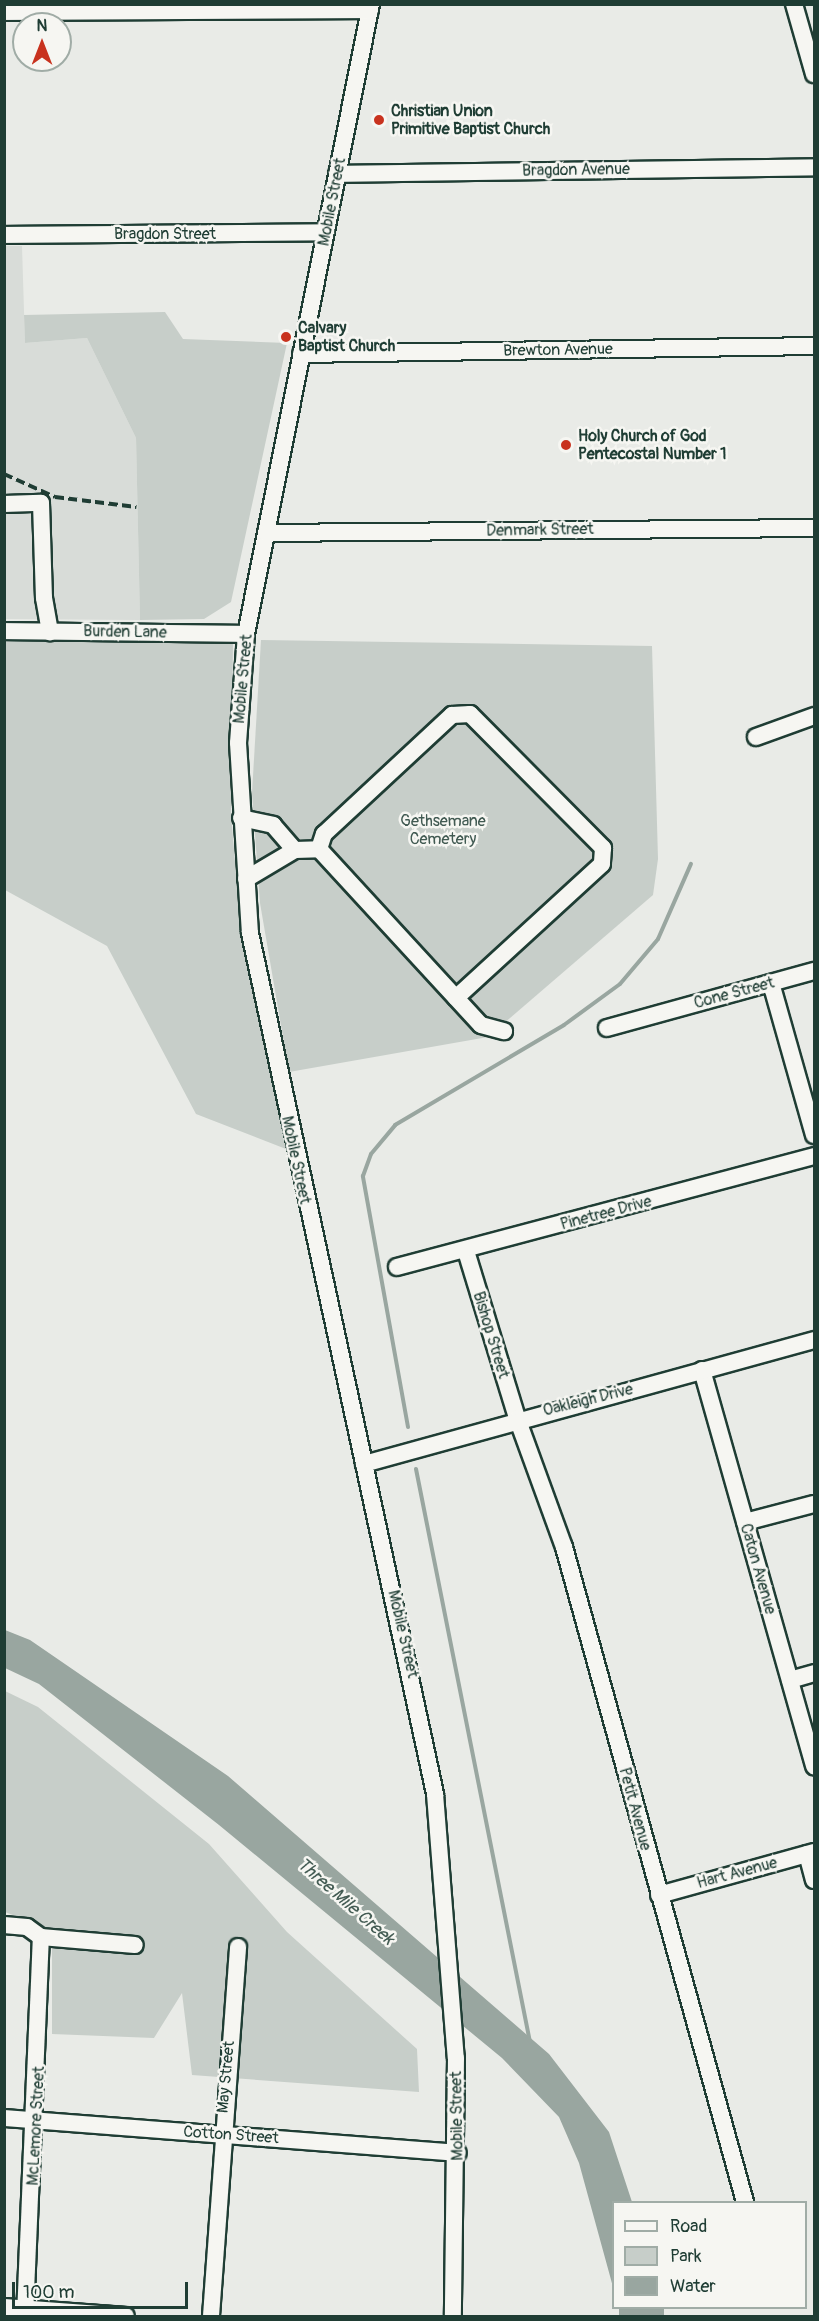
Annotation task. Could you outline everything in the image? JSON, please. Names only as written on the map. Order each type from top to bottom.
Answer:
[{"type":"street","points":[[794,4],[811,51],[814,74]]},
{"type":"street","points":[[4,12],[370,7]]},
{"type":"street","name":"Mobile Street","points":[[370,7],[246,634],[238,743],[250,933],[296,1163],[429,1755],[456,2058],[458,2153],[453,2316]]},
{"type":"street","name":"Bragdon Avenue","points":[[337,174],[814,166]]},
{"type":"street","name":"Bragdon Street","points":[[4,235],[326,232]]},
{"type":"street","name":"Brewton Avenue","points":[[302,354],[814,346]]},
{"type":"street","points":[[4,504],[41,503],[44,598],[50,632]]},
{"type":"street","name":"Denmark Street","points":[[266,533],[814,528]]},
{"type":"street","name":"Burden Lane","points":[[4,631],[246,634]]},
{"type":"street","points":[[319,849],[324,834],[452,715],[470,714],[603,848],[602,864],[456,998]]},
{"type":"street","points":[[756,737],[814,716]]},
{"type":"street","points":[[241,818],[273,825],[295,850]]},
{"type":"street","points":[[246,879],[295,850],[319,849],[481,1025],[504,1031]]},
{"type":"street","name":"Cone Street","points":[[607,1028],[814,971]]},
{"type":"street","points":[[771,983],[814,1135]]},
{"type":"street","name":"Pinetree Drive","points":[[397,1267],[466,1251],[814,1156]]},
{"type":"street","name":"Bishop Street","points":[[466,1251],[517,1418]]},
{"type":"street","name":"Oakleigh Drive","points":[[364,1464],[517,1418],[814,1340]]},
{"type":"street","name":"Caton Avenue","points":[[702,1370],[814,1767]]},
{"type":"street","name":"Petit Avenue","points":[[517,1418],[564,1547],[745,2201]]},
{"type":"street","points":[[745,1522],[814,1504]]},
{"type":"street","points":[[790,1680],[814,1673]]},
{"type":"street","points":[[811,1853],[814,1880]]},
{"type":"street","name":"Hart Avenue","points":[[659,1895],[811,1853]]},
{"type":"street","points":[[4,1925],[27,1926],[41,1937],[135,1945]]},
{"type":"street","name":"McLemore Street","points":[[26,2313],[37,2120],[41,1937]]},
{"type":"street","name":"May Street","points":[[211,2316],[220,2134],[238,1947]]},
{"type":"street","name":"Cotton Street","points":[[4,2118],[458,2153]]},
{"type":"street","points":[[4,2307],[26,2313],[126,2316]]},
{"type":"shaded area","points":[[5,246],[22,246],[25,343],[87,338],[136,438],[140,620],[5,619]]},
{"type":"green space","points":[[165,312],[183,339],[287,343],[231,602],[204,619],[140,620],[136,438],[87,338],[25,343],[24,315]]},
{"type":"green space","points":[[4,640],[233,641],[231,814],[241,933],[286,1149],[196,1114],[107,946],[5,890]]},
{"type":"green space","name":"Gethsemane Cemetery","points":[[261,640],[652,646],[658,859],[653,895],[488,1037],[289,1072],[260,903],[252,793]]},
{"type":"green space","points":[[5,1691],[38,1707],[209,1844],[287,1932],[417,2049],[419,2092],[192,2075],[182,1993],[154,2038],[52,2034],[52,1946],[45,1927],[5,1912]]},
{"type":"water","name":"Three Mile Creek","points":[[5,1630],[30,1640],[228,1776],[549,2054],[609,2132],[632,2201],[612,2201],[612,2283],[579,2163],[559,2117],[502,2058],[219,1825],[39,1684],[5,1668]]},
{"type":"water","points":[[619,2309],[664,2309],[664,2316],[619,2316]]},
{"type":"waterway","points":[[408,1427],[363,1176],[371,1154],[395,1125],[564,1025],[620,984],[658,939],[691,864]]},
{"type":"waterway","points":[[416,1469],[530,2042]]},
{"type":"railway","points":[[4,474],[55,497],[136,507]]},
{"type":"place","name":"Christian Union Primitive Baptist Church","points":[[379,120]]},
{"type":"place","name":"Calvary Baptist Church","points":[[286,337]]},
{"type":"place","name":"Holy Church of God Pentecostal Number 1","points":[[566,445]]}]
